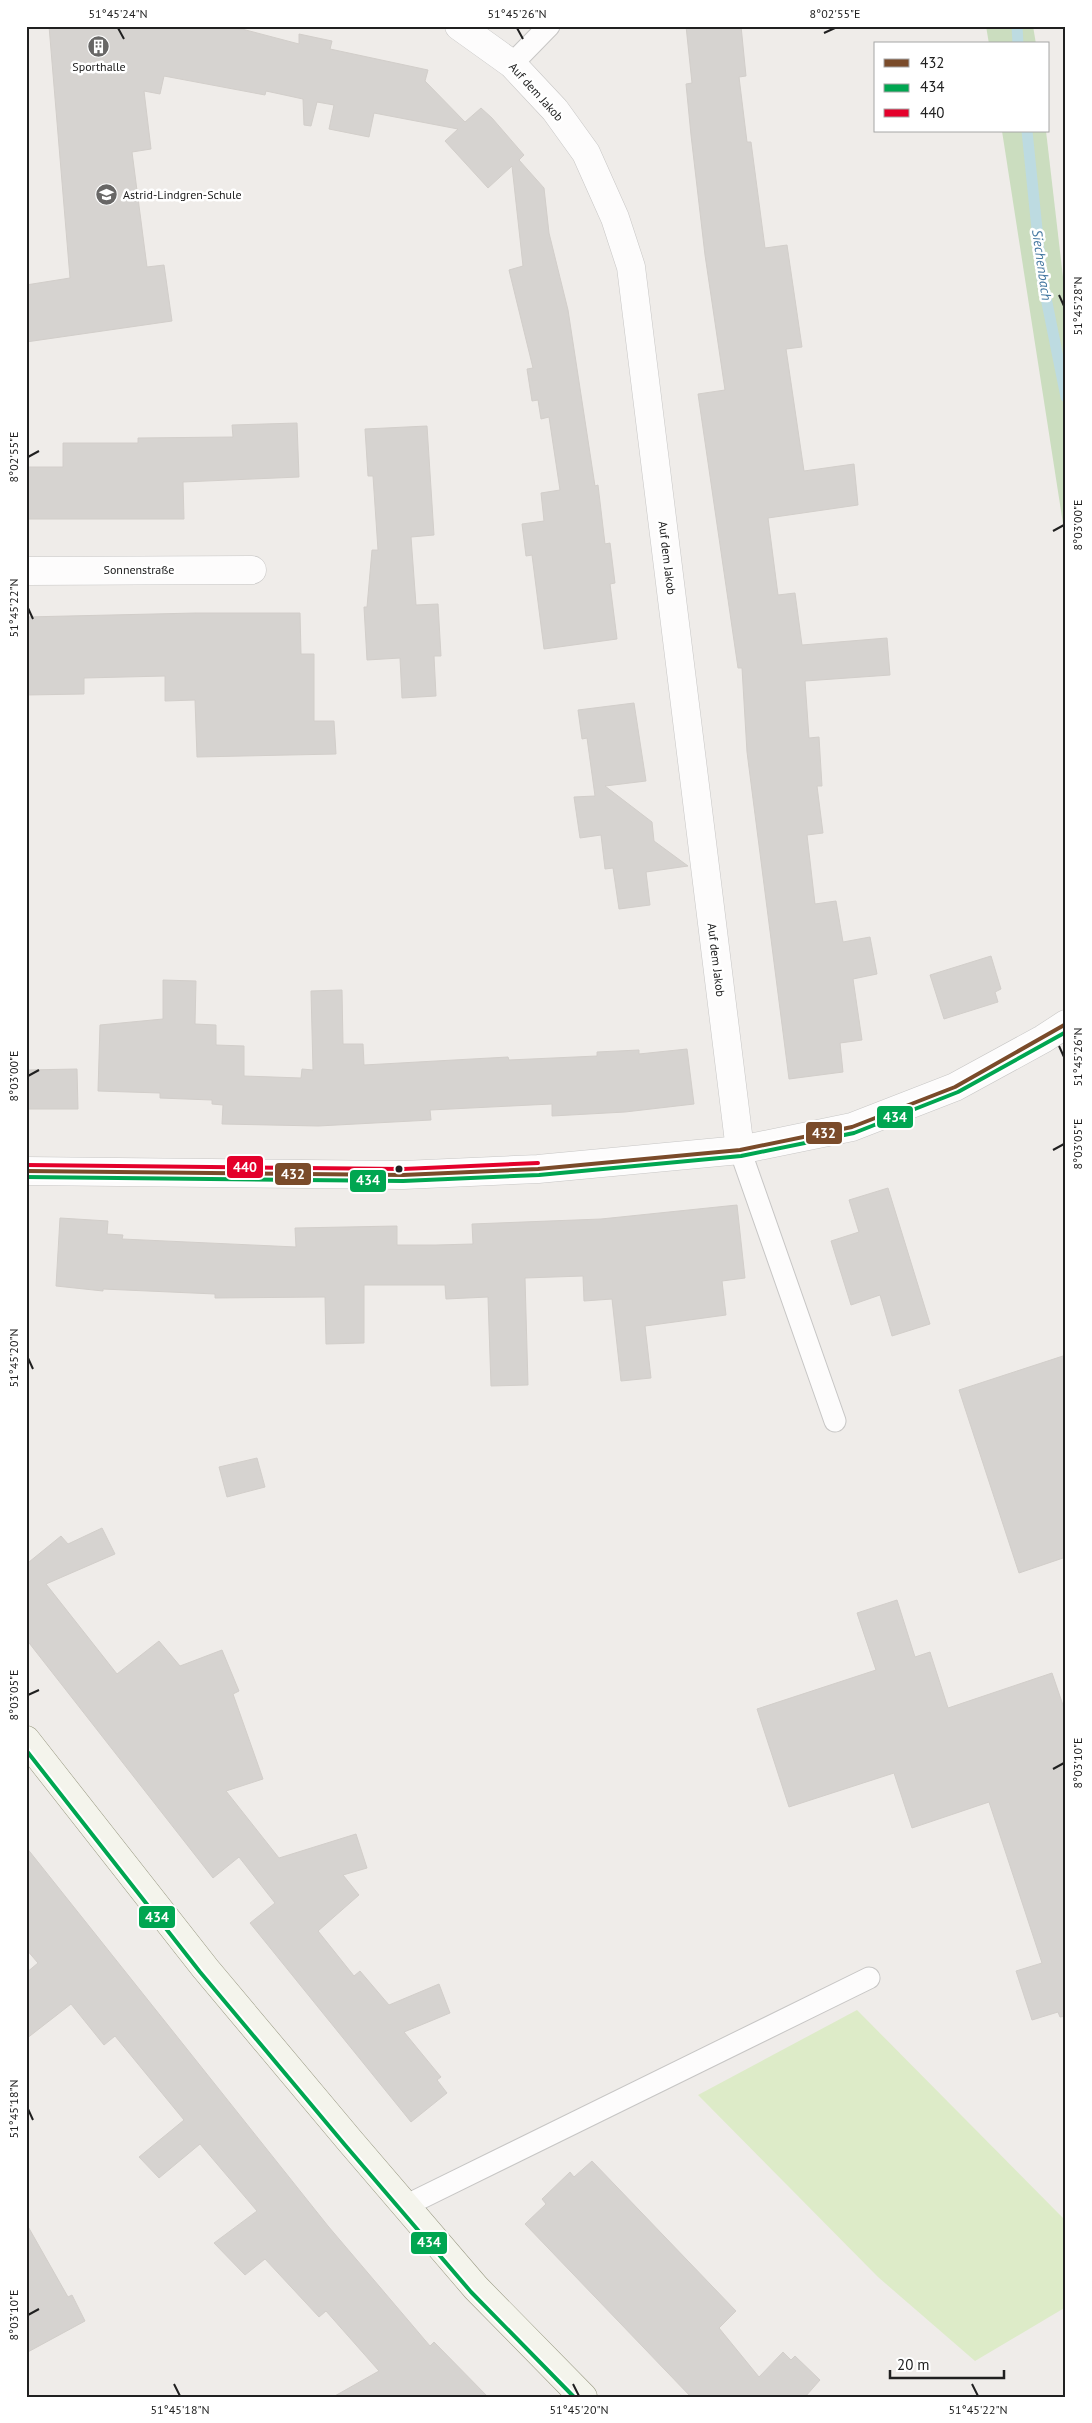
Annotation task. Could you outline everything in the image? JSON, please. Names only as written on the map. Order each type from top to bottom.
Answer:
[{"type":"main road","points":[[26,1740],[205,1968],[405,2206],[476,2288],[583,2397]]},
{"type":"street","name":"Auf dem Jakob","points":[[459,26],[512,64],[555,110],[586,153],[615,218],[631,267],[740,1150]]},
{"type":"street","name":"Sonnenstraße","points":[[26,571],[252,570]]},
{"type":"street","points":[[26,1171],[403,1175],[538,1169],[740,1150],[852,1127],[955,1087],[1044,1039],[1066,1024]]},
{"type":"lane","points":[[512,64],[550,26]]},
{"type":"lane","points":[[740,1150],[836,1421]]},
{"type":"lane","points":[[405,2206],[869,1978]]},
{"type":"green space","points":[[986,26],[1033,26],[1036,42],[989,42]]},
{"type":"green space","points":[[1002,132],[1046,132],[1066,303],[1066,543]]},
{"type":"green space","points":[[857,2010],[1066,2221],[1066,2307],[975,2361],[878,2277],[698,2095]]},
{"type":"building","points":[[49,26],[199,26],[242,29],[299,44],[299,34],[332,41],[330,49],[428,70],[425,81],[465,122],[481,108],[492,118],[524,155],[519,160],[544,188],[549,233],[568,310],[595,486],[598,485],[605,544],[610,543],[615,583],[610,584],[617,639],[544,649],[532,555],[526,556],[522,524],[544,521],[541,493],[560,490],[549,417],[541,419],[538,400],[532,401],[527,369],[533,368],[509,270],[523,266],[512,166],[488,188],[445,141],[458,129],[374,113],[369,137],[329,129],[334,105],[317,102],[311,126],[304,125],[303,99],[266,91],[265,95],[164,76],[160,94],[144,91],[151,149],[132,152],[147,267],[164,265],[172,321],[26,342],[26,285],[70,278]]},
{"type":"building","points":[[686,26],[741,26],[746,76],[739,77],[747,142],[751,142],[765,248],[787,245],[802,347],[786,349],[804,471],[854,464],[858,505],[768,518],[778,595],[795,593],[802,645],[887,638],[890,675],[805,681],[809,738],[819,737],[822,786],[817,786],[823,833],[807,835],[815,904],[836,901],[843,942],[870,937],[877,974],[853,979],[862,1040],[840,1043],[843,1072],[789,1079],[747,752],[742,668],[738,668],[698,394],[725,390],[705,255],[691,135],[686,84],[692,83]]},
{"type":"building","points":[[297,423],[299,477],[183,482],[184,519],[26,519],[26,467],[63,467],[63,443],[138,443],[138,438],[233,437],[232,425]]},
{"type":"building","points":[[427,426],[434,535],[411,537],[416,605],[438,604],[441,656],[434,656],[436,696],[402,698],[400,658],[367,660],[364,607],[367,607],[372,550],[378,550],[373,476],[368,476],[365,429]]},
{"type":"building","points":[[196,613],[300,613],[301,654],[314,654],[314,721],[334,721],[336,754],[197,757],[195,700],[165,701],[165,676],[84,678],[84,694],[26,695],[26,617]]},
{"type":"building","points":[[634,703],[646,781],[605,786],[652,822],[654,841],[688,866],[646,872],[650,905],[619,909],[613,868],[605,869],[601,835],[580,838],[574,797],[595,796],[587,738],[582,739],[578,710]]},
{"type":"building","points":[[991,956],[1001,989],[995,992],[998,1002],[944,1019],[930,975]]},
{"type":"building","points":[[163,980],[196,981],[195,1024],[216,1025],[216,1045],[244,1046],[244,1076],[301,1078],[302,1069],[313,1070],[311,991],[342,990],[343,1044],[363,1044],[364,1065],[508,1057],[509,1060],[597,1056],[597,1052],[639,1050],[639,1054],[687,1049],[694,1104],[625,1112],[552,1116],[552,1104],[430,1110],[431,1120],[318,1126],[222,1124],[223,1105],[212,1104],[212,1100],[160,1098],[160,1093],[98,1091],[100,1025],[163,1019]]},
{"type":"building","points":[[77,1069],[78,1109],[27,1109],[27,1070]]},
{"type":"building","points":[[888,1188],[930,1324],[892,1336],[880,1295],[851,1305],[831,1241],[859,1232],[849,1200]]},
{"type":"building","points":[[737,1205],[745,1278],[722,1281],[726,1315],[645,1326],[651,1378],[621,1381],[612,1299],[584,1301],[583,1276],[525,1278],[528,1385],[491,1386],[488,1297],[446,1299],[445,1285],[364,1285],[364,1343],[326,1344],[325,1297],[215,1298],[215,1294],[103,1289],[103,1291],[56,1286],[60,1218],[108,1221],[107,1234],[123,1235],[122,1239],[296,1247],[295,1228],[397,1226],[397,1245],[436,1245],[473,1244],[472,1224],[601,1219]]},
{"type":"building","points":[[1066,1355],[1066,1557],[1019,1573],[959,1390]]},
{"type":"building","points":[[257,1458],[265,1487],[227,1497],[219,1467]]},
{"type":"building","points":[[102,1528],[115,1554],[46,1584],[117,1674],[159,1641],[180,1666],[222,1650],[239,1691],[233,1694],[263,1779],[226,1791],[279,1858],[356,1834],[367,1868],[343,1875],[359,1895],[318,1931],[354,1976],[360,1971],[389,2005],[439,1984],[450,2013],[404,2032],[441,2077],[437,2080],[447,2093],[411,2122],[250,1923],[275,1903],[239,1857],[213,1878],[26,1639],[26,1558],[29,1562],[61,1536],[68,1544]]},
{"type":"building","points":[[897,1600],[915,1657],[930,1652],[948,1708],[1052,1673],[1066,1714],[1066,2016],[1060,2017],[1058,2012],[1032,2020],[1016,1971],[1042,1963],[989,1802],[912,1828],[894,1773],[789,1807],[757,1709],[876,1670],[857,1613]]},
{"type":"building","points":[[26,1847],[328,2226],[430,2346],[434,2342],[488,2397],[333,2397],[379,2371],[326,2311],[319,2317],[265,2259],[245,2275],[214,2243],[257,2211],[200,2144],[159,2178],[139,2157],[184,2120],[115,2036],[104,2045],[71,2004],[26,2039],[26,1973],[38,1963],[26,1949]]},
{"type":"building","points":[[592,2161],[736,2311],[719,2328],[759,2377],[783,2352],[791,2360],[795,2356],[820,2380],[805,2397],[691,2397],[525,2224],[546,2204],[542,2199],[570,2172],[574,2177]]},
{"type":"building","points":[[26,2223],[68,2297],[72,2295],[85,2321],[26,2353]]},
{"type":"waterway","name":"Siechenbach","points":[[1017,26],[1018,42]]},
{"type":"waterway","name":"Siechenbach","points":[[1027,132],[1042,278],[1066,397]]},
{"type":"transit line","name":"432","points":[[26,1171],[403,1175],[538,1169],[740,1150],[852,1127],[955,1087],[1066,1024]]},
{"type":"transit line","name":"434","points":[[26,1177],[403,1181],[539,1175],[741,1156],[854,1133],[958,1092],[1066,1032]]},
{"type":"transit line","name":"440","points":[[26,1165],[403,1169],[538,1163]]},
{"type":"transit line","name":"434","points":[[26,1750],[200,1972],[345,2145],[471,2292],[574,2397]]},
{"type":"place","name":"Sporthalle","points":[[99,46]]},
{"type":"place","name":"Astrid-Lindgren-Schule","points":[[107,195]]}]
